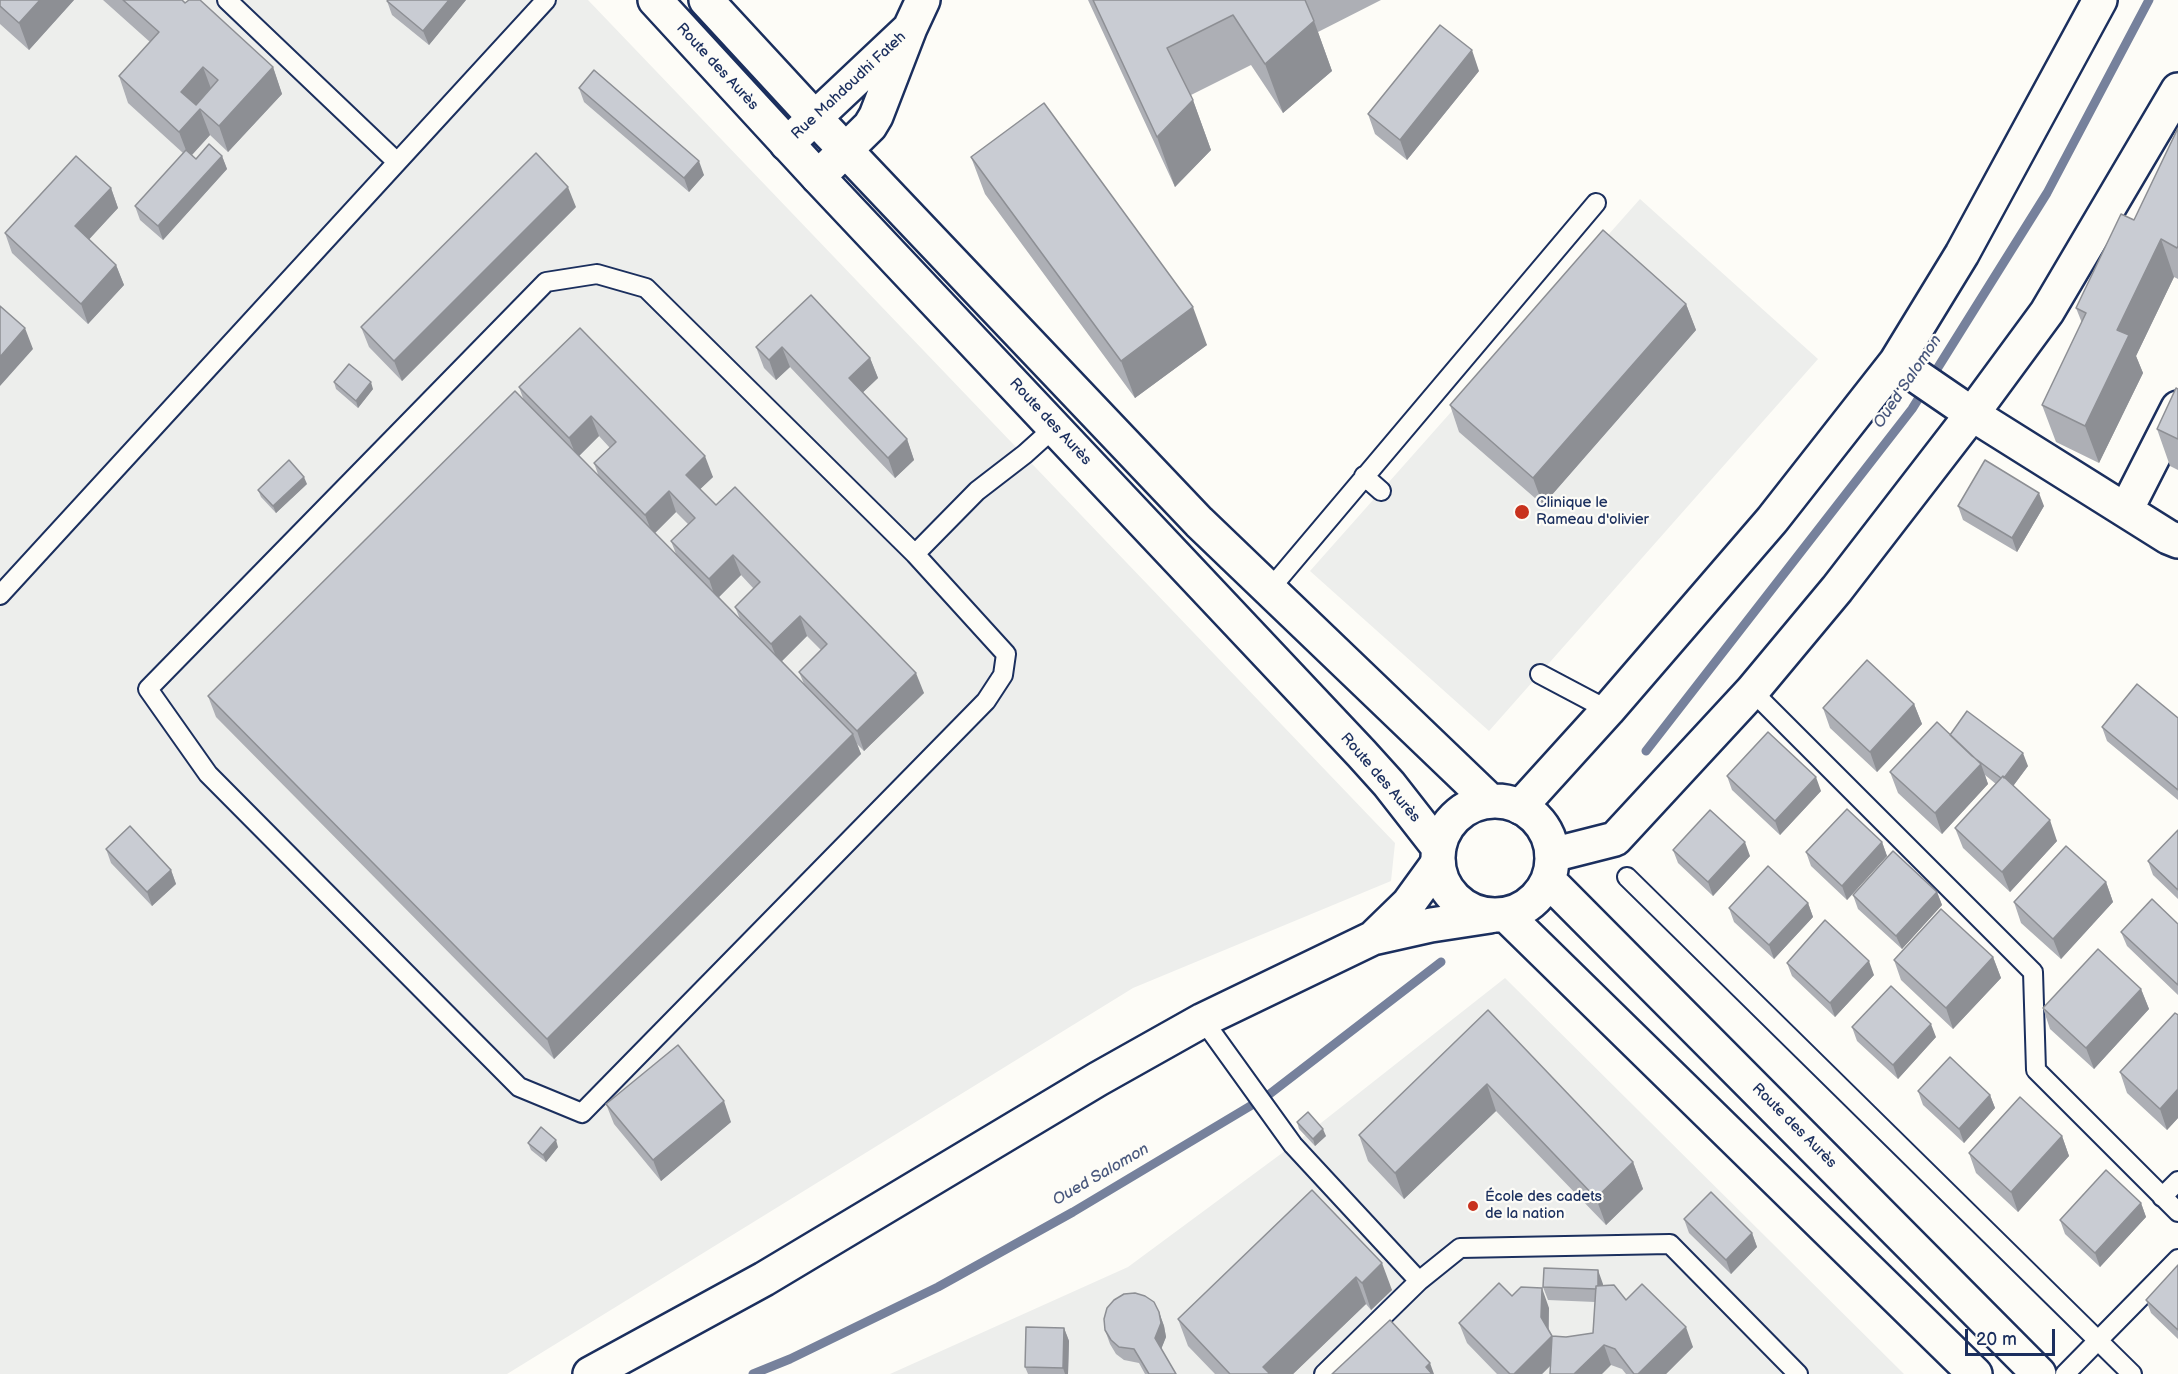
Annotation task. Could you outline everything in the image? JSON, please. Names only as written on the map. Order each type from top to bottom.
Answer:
[{"type":"street","name":"Route des Aurès","points":[[655,0],[787,144],[1389,784],[1438,855]]},
{"type":"street","points":[[706,0],[814,118],[1198,522],[1505,804]]},
{"type":"street","points":[[1505,804],[1608,710],[1772,520],[1896,362],[1962,254],[2100,0]]},
{"type":"street","name":"Rue Mahdoudhi Fateh","points":[[787,144],[917,14]]},
{"type":"street","name":"Rue Mahdoudhi Fateh","points":[[818,177],[870,126],[886,94],[917,14]]},
{"type":"street","points":[[1550,867],[1615,839],[1752,691],[1838,589],[2047,312],[2178,90]]},
{"type":"street","points":[[1896,362],[1972,414],[2168,537],[2178,541]]},
{"type":"street","points":[[2126,510],[2178,408]]},
{"type":"street","points":[[590,1374],[765,1279],[1098,1078],[1203,1020],[1374,938],[1431,925],[1498,915],[1524,908],[1539,896],[1550,867],[1549,840],[1543,826],[1533,815],[1505,804],[1478,803],[1457,816],[1442,836],[1438,855],[1441,879],[1449,893],[1460,904],[1474,912],[1498,915],[1975,1374]]},
{"type":"street","points":[[1374,938],[1409,903],[1438,855]]},
{"type":"street","name":"Route des Aurès","points":[[1550,867],[2039,1374]]},
{"type":"lane","points":[[226,0],[397,162]]},
{"type":"lane","points":[[0,596],[546,0]]},
{"type":"lane","points":[[1270,589],[1596,203]]},
{"type":"lane","points":[[597,273],[646,288],[915,554],[1006,654],[1003,675],[986,701],[582,1113],[519,1088],[208,774],[148,689],[537,291],[546,282],[556,280],[597,273]]},
{"type":"lane","points":[[915,554],[977,491],[1025,454],[1055,427]]},
{"type":"lane","points":[[1364,476],[1381,491]]},
{"type":"lane","points":[[1540,674],[1608,710]]},
{"type":"lane","points":[[1752,691],[2033,972],[2036,1070],[2178,1212]]},
{"type":"lane","points":[[1627,877],[2132,1374]]},
{"type":"lane","points":[[1203,1020],[1282,1131],[1419,1281]]},
{"type":"lane","points":[[2162,1197],[2178,1181]]},
{"type":"lane","points":[[1324,1374],[1419,1281],[1460,1248],[1670,1244],[1798,1374]]},
{"type":"lane","points":[[2065,1374],[2178,1259]]},
{"type":"shaded area","points":[[0,0],[588,0],[1395,843],[1391,881],[1133,988],[507,1374],[0,1374]]},
{"type":"shaded area","name":"Clinique le Rameau d'olivier","points":[[1640,199],[1818,359],[1489,731],[1310,571]]},
{"type":"shaded area","name":"École des cadets de la nation","points":[[1505,978],[1904,1374],[890,1374],[1128,1267],[1293,1145]]},
{"type":"building","points":[[0,0],[40,0],[19,23],[0,6]]},
{"type":"building","points":[[123,0],[182,0],[185,3],[189,0],[200,0],[273,67],[219,126],[200,109],[179,132],[119,76],[159,32]],"holes":[[[203,67],[218,80],[196,105],[181,92]]]},
{"type":"building","points":[[388,0],[449,0],[423,31]]},
{"type":"building","points":[[1093,0],[1305,0],[1314,21],[1265,64],[1233,15],[1167,48],[1193,100],[1157,137]]},
{"type":"building","points":[[1440,25],[1472,50],[1400,140],[1368,114]]},
{"type":"building","points":[[594,70],[699,161],[684,178],[579,88]]},
{"type":"building","points":[[1044,103],[1193,307],[1121,361],[971,157]]},
{"type":"building","points":[[2178,128],[2178,246],[2177,248],[2161,239],[2117,330],[2129,335],[2085,426],[2042,405],[2086,313],[2076,308],[2121,214],[2134,220]]},
{"type":"building","points":[[209,144],[222,156],[158,226],[135,206],[186,150],[196,159]]},
{"type":"building","points":[[536,153],[568,187],[394,361],[361,327]]},
{"type":"building","points":[[76,156],[111,188],[75,226],[116,265],[81,304],[5,233]]},
{"type":"building","points":[[1603,230],[1686,304],[1533,478],[1450,405]]},
{"type":"building","points":[[811,295],[870,358],[849,378],[907,439],[888,458],[782,347],[769,360],[756,347]]},
{"type":"building","points":[[0,306],[25,328],[0,357]]},
{"type":"building","points":[[580,328],[705,456],[686,475],[716,505],[735,487],[916,673],[857,731],[799,672],[827,644],[800,616],[771,644],[735,607],[760,582],[733,555],[709,579],[671,541],[695,518],[669,491],[645,515],[594,463],[616,442],[591,416],[569,438],[519,387]]},
{"type":"building","points":[[349,364],[371,382],[356,401],[334,382]]},
{"type":"building","points":[[2176,388],[2178,389],[2178,439],[2157,429]]},
{"type":"building","points":[[515,391],[853,734],[547,1039],[208,696]]},
{"type":"building","points":[[289,460],[304,477],[273,506],[258,490]]},
{"type":"building","points":[[1985,460],[2039,493],[2012,538],[1958,506]]},
{"type":"building","points":[[1867,660],[1914,704],[1870,752],[1823,708]]},
{"type":"building","points":[[2137,684],[2178,718],[2178,790],[2102,727]]},
{"type":"building","points":[[1967,711],[2023,753],[2004,778],[1972,756],[1950,735]]},
{"type":"building","points":[[1937,722],[1981,764],[1935,813],[1890,772]]},
{"type":"building","points":[[1768,732],[1816,777],[1775,821],[1727,776]]},
{"type":"building","points":[[2003,776],[2050,820],[2002,872],[1955,828]]},
{"type":"building","points":[[1847,809],[1882,842],[1842,886],[1806,852]]},
{"type":"building","points":[[1710,810],[1745,842],[1708,882],[1673,850]]},
{"type":"building","points":[[130,826],[171,870],[147,892],[106,849]]},
{"type":"building","points":[[2178,830],[2178,890],[2148,861]]},
{"type":"building","points":[[2066,846],[2106,882],[2053,939],[2014,902]]},
{"type":"building","points":[[1893,851],[1937,892],[1896,936],[1853,895]]},
{"type":"building","points":[[1768,866],[1808,903],[1769,945],[1729,908]]},
{"type":"building","points":[[2152,899],[2178,924],[2178,985],[2121,932]]},
{"type":"building","points":[[1941,909],[1993,957],[1946,1008],[1894,960]]},
{"type":"building","points":[[1825,920],[1869,961],[1830,1003],[1787,963]]},
{"type":"building","points":[[2098,949],[2141,989],[2086,1048],[2043,1008]]},
{"type":"building","points":[[1891,986],[1931,1024],[1893,1065],[1852,1027]]},
{"type":"building","points":[[1488,1010],[1633,1162],[1596,1198],[1487,1084],[1395,1173],[1359,1135]]},
{"type":"building","points":[[2175,1013],[2178,1015],[2178,1089],[2160,1109],[2120,1072]]},
{"type":"building","points":[[678,1045],[724,1101],[653,1160],[606,1104]]},
{"type":"building","points":[[1950,1057],[1990,1095],[1959,1129],[1918,1091]]},
{"type":"building","points":[[2020,1097],[2062,1136],[2011,1192],[1969,1153]]},
{"type":"building","points":[[1308,1112],[1323,1129],[1313,1139],[1297,1122]]},
{"type":"building","points":[[541,1127],[556,1140],[543,1155],[528,1143]]},
{"type":"building","points":[[2106,1170],[2141,1203],[2095,1253],[2060,1220]]},
{"type":"building","points":[[1312,1190],[1382,1263],[1362,1283],[1356,1277],[1263,1367],[1270,1374],[1230,1374],[1178,1319]]},
{"type":"building","points":[[1711,1192],[1752,1233],[1726,1260],[1684,1219]]},
{"type":"building","points":[[2178,1265],[2178,1330],[2146,1300]]},
{"type":"building","points":[[1544,1268],[1598,1270],[1598,1286],[1596,1289],[1543,1287]]},
{"type":"building","points":[[1499,1283],[1512,1296],[1521,1287],[1542,1288],[1541,1317],[1552,1336],[1514,1374],[1510,1374],[1459,1323]]},
{"type":"building","points":[[1642,1284],[1686,1327],[1638,1374],[1634,1374],[1615,1349],[1604,1345],[1574,1374],[1550,1374],[1552,1336],[1566,1337],[1593,1333],[1596,1286],[1614,1285],[1626,1300]]},
{"type":"building","points":[[1135,1293],[1154,1302],[1161,1323],[1155,1338],[1176,1374],[1149,1374],[1134,1349],[1119,1347],[1105,1330],[1104,1319],[1107,1308],[1124,1294]]},
{"type":"building","points":[[1390,1320],[1430,1363],[1426,1367],[1432,1374],[1332,1374]]},
{"type":"building","points":[[1026,1327],[1064,1328],[1063,1368],[1025,1367]]},
{"type":"waterway","name":"Oued Salomon","points":[[1646,751],[1912,409],[2047,193],[2149,0]]},
{"type":"waterway","name":"Oued Salomon","points":[[753,1374],[790,1359],[938,1287],[1073,1212],[1267,1096],[1441,962]]},
{"type":"place","name":"Clinique le Rameau d'olivier","points":[[1522,512]]},
{"type":"place","name":"École des cadets de la nation","points":[[1473,1206]]}]
